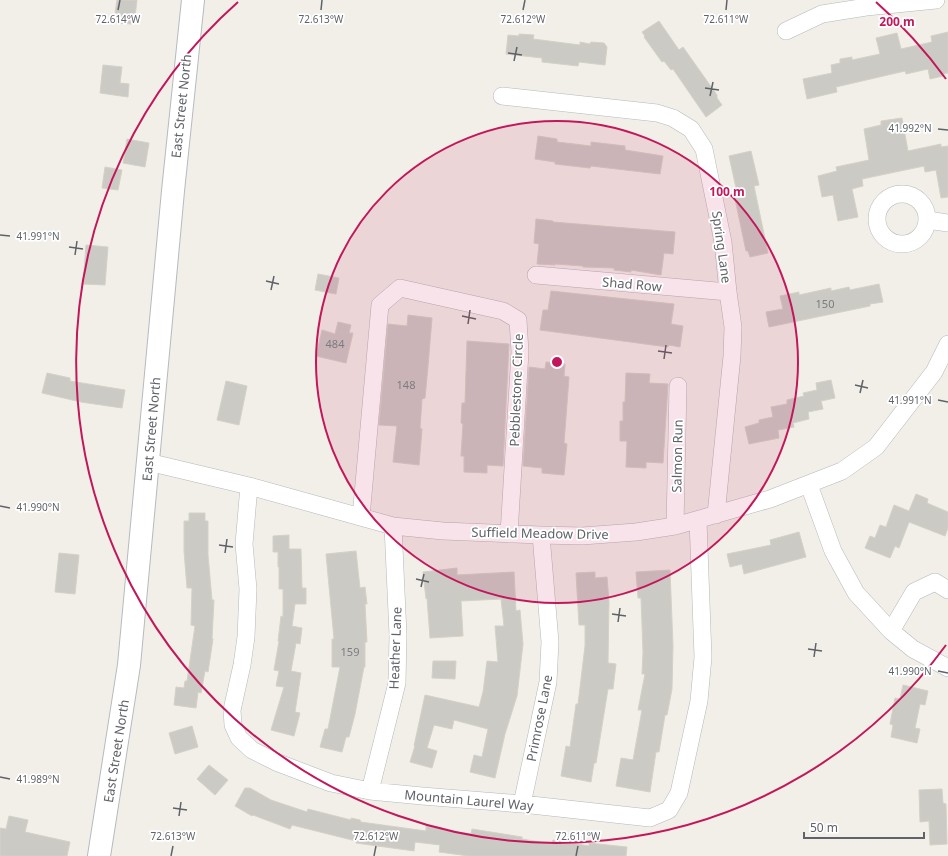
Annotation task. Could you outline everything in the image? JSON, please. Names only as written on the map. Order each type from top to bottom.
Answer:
[{"type":"main road","name":"East Street North","points":[[99,856],[129,665],[172,191],[193,0]]},
{"type":"street","points":[[786,31],[822,14],[866,7],[936,0]]},
{"type":"street","name":"Spring Lane","points":[[502,96],[657,112],[672,118],[691,129],[704,149],[724,242],[728,292],[733,327],[716,515]]},
{"type":"street","points":[[928,220],[948,223]]},
{"type":"street","name":"Shad Row","points":[[536,275],[728,292]]},
{"type":"street","name":"Pebblestone Circle","points":[[361,517],[380,306],[400,288],[503,311],[518,320],[520,352],[509,534]]},
{"type":"street","name":"Suffield Meadow Drive","points":[[148,462],[249,486],[393,526],[443,531],[541,535],[582,536],[636,532],[676,526],[770,499],[842,470],[876,447],[941,370],[948,344]]},
{"type":"street","name":"Salmon Run","points":[[676,526],[678,386]]},
{"type":"street","points":[[809,484],[833,551],[856,593],[891,631],[913,649],[948,668]]},
{"type":"street","name":"Mountain Laurel Way","points":[[249,486],[244,544],[248,589],[246,637],[242,665],[232,710],[233,725],[239,738],[252,750],[276,762],[331,783],[370,791],[522,804],[650,818],[669,810],[679,793],[699,701],[703,656],[698,520]]},
{"type":"street","name":"Heather Lane","points":[[370,791],[397,683],[398,635],[393,526]]},
{"type":"street","name":"Primrose Lane","points":[[522,804],[548,682],[550,642],[541,535]]},
{"type":"street","points":[[891,631],[914,592],[935,582],[948,590]]},
{"type":"building","points":[[117,0],[137,0],[135,17],[133,17],[132,24],[116,23],[117,13],[115,13]]},
{"type":"building","points":[[659,21],[679,50],[683,47],[717,95],[717,98],[722,105],[706,117],[673,69],[671,70],[664,61],[662,62],[644,37],[645,36],[642,32]]},
{"type":"building","points":[[948,32],[948,73],[942,74],[943,76],[930,79],[928,69],[906,74],[905,71],[836,87],[837,92],[807,99],[803,79],[832,73],[831,65],[840,63],[840,59],[852,57],[852,60],[880,54],[876,38],[897,33],[901,49],[932,42],[931,36]]},
{"type":"building","points":[[519,34],[534,35],[533,39],[580,45],[580,42],[590,44],[591,42],[604,43],[607,47],[605,65],[579,62],[578,66],[542,62],[542,58],[506,54],[508,35],[519,36]]},
{"type":"building","points":[[103,65],[122,67],[120,83],[129,84],[128,97],[100,93]]},
{"type":"building","points":[[902,118],[908,151],[941,144],[941,147],[948,146],[948,197],[941,198],[936,170],[925,172],[924,166],[862,179],[863,186],[852,189],[858,217],[838,221],[833,195],[822,197],[818,176],[837,171],[836,167],[869,160],[864,129],[881,125],[881,121]]},
{"type":"building","points":[[538,136],[557,139],[557,142],[591,146],[591,142],[625,146],[625,150],[663,156],[660,174],[591,166],[590,168],[555,164],[555,162],[535,159]]},
{"type":"building","points":[[127,139],[149,143],[145,167],[123,163]]},
{"type":"building","points":[[751,151],[759,185],[754,186],[768,253],[750,257],[748,251],[746,251],[734,194],[734,189],[736,188],[729,156]]},
{"type":"building","points":[[105,167],[122,170],[118,190],[102,188]]},
{"type":"building","points":[[536,219],[553,222],[675,232],[673,254],[664,253],[661,275],[631,270],[631,272],[614,270],[614,268],[537,264],[539,244],[534,243]]},
{"type":"building","points":[[86,245],[108,247],[105,285],[83,284]]},
{"type":"building","points":[[318,274],[339,278],[336,294],[315,290]]},
{"type":"building","points":[[879,284],[883,302],[769,327],[766,312],[783,309],[780,296],[799,292],[799,295],[831,288],[831,291],[849,287],[850,290]]},
{"type":"building","points":[[551,291],[674,304],[671,324],[683,326],[680,347],[669,345],[668,347],[540,330],[543,310],[548,310]]},
{"type":"building","points":[[408,315],[432,318],[425,398],[422,399],[420,428],[422,429],[419,465],[393,462],[397,426],[379,425],[388,324],[407,326]]},
{"type":"building","points":[[338,322],[351,325],[349,333],[353,333],[346,363],[316,356],[322,330],[335,334]]},
{"type":"building","points":[[467,341],[509,344],[503,466],[487,465],[487,473],[464,472],[464,456],[461,456],[463,424],[461,423],[462,403],[465,403]]},
{"type":"building","points":[[546,362],[565,364],[564,376],[569,377],[564,443],[567,444],[564,475],[542,473],[542,468],[523,466],[529,367],[545,369]]},
{"type":"building","points":[[47,373],[70,378],[70,381],[125,390],[122,408],[81,402],[42,393]]},
{"type":"building","points":[[626,373],[650,374],[649,383],[668,384],[663,463],[646,462],[646,468],[626,467],[627,441],[620,441],[620,421],[623,421]]},
{"type":"building","points":[[831,380],[835,398],[821,401],[823,409],[808,412],[809,419],[793,423],[794,427],[778,430],[779,438],[749,444],[745,427],[759,423],[759,420],[773,417],[771,407],[787,404],[787,400],[804,396],[803,393],[817,390],[816,383]]},
{"type":"building","points":[[226,381],[247,386],[239,425],[217,420]]},
{"type":"building","points":[[916,494],[928,499],[927,503],[948,512],[948,528],[945,536],[909,522],[899,548],[895,546],[890,558],[865,548],[870,536],[875,538],[880,525],[886,527],[894,505],[909,511]]},
{"type":"building","points":[[189,513],[205,513],[205,521],[208,521],[208,555],[212,600],[214,600],[213,639],[208,672],[205,671],[201,693],[198,692],[196,708],[174,705],[176,687],[184,688],[185,681],[187,681],[195,626],[191,625],[192,588],[187,588],[184,551],[184,521],[189,521]]},
{"type":"building","points":[[799,532],[806,557],[744,574],[742,564],[730,567],[727,554],[771,545],[770,540]]},
{"type":"building","points":[[289,535],[289,549],[301,549],[302,588],[306,588],[306,604],[295,604],[292,626],[302,628],[300,644],[296,643],[291,671],[301,673],[295,712],[300,713],[294,736],[271,730],[284,687],[276,686],[279,671],[274,670],[279,641],[281,616],[283,617],[283,589],[279,589],[278,552],[273,552],[273,536]]},
{"type":"building","points":[[356,551],[360,588],[365,587],[367,604],[365,604],[367,642],[365,642],[365,667],[355,714],[349,737],[346,737],[342,752],[320,747],[325,729],[328,729],[340,667],[332,667],[332,639],[334,639],[326,554]]},
{"type":"building","points":[[59,553],[79,555],[75,594],[55,592]]},
{"type":"building","points":[[457,568],[457,575],[514,572],[516,611],[520,610],[523,644],[517,696],[505,734],[495,778],[470,772],[474,755],[482,757],[488,729],[454,720],[452,729],[434,725],[427,748],[437,751],[432,768],[410,762],[415,746],[425,695],[479,707],[483,692],[487,661],[498,662],[495,626],[504,626],[501,599],[461,601],[463,636],[430,638],[427,598],[426,599],[423,572]]},
{"type":"building","points":[[670,570],[673,646],[672,689],[667,715],[665,715],[659,752],[656,752],[650,792],[616,786],[621,758],[633,760],[642,710],[638,710],[645,674],[642,674],[643,652],[641,598],[638,598],[636,572]]},
{"type":"building","points":[[595,572],[595,578],[607,577],[609,602],[608,663],[616,664],[613,689],[608,689],[596,763],[594,763],[591,782],[561,776],[566,746],[570,747],[576,704],[578,704],[585,646],[585,625],[579,625],[576,573]]},
{"type":"building","points":[[433,661],[456,661],[455,679],[432,678]]},
{"type":"building","points":[[903,685],[928,691],[925,705],[920,704],[915,728],[920,729],[917,743],[891,737],[893,725],[890,724],[895,698],[900,699]]},
{"type":"building","points":[[192,726],[198,747],[175,754],[169,733]]},
{"type":"building","points":[[209,765],[228,780],[215,795],[197,779]]},
{"type":"building","points":[[245,788],[250,788],[271,800],[307,812],[308,809],[351,820],[351,818],[360,820],[361,822],[426,831],[426,825],[442,828],[442,830],[471,834],[472,829],[522,837],[522,839],[552,844],[553,840],[589,846],[589,843],[627,847],[626,856],[469,856],[439,852],[440,845],[415,842],[414,851],[356,843],[356,841],[292,825],[290,829],[253,815],[252,816],[235,806]]},
{"type":"building","points":[[942,789],[943,803],[946,804],[947,844],[930,845],[929,821],[920,822],[919,790]]},
{"type":"building","points":[[9,816],[28,820],[25,832],[70,842],[67,856],[0,856],[0,828],[6,829]]}]
